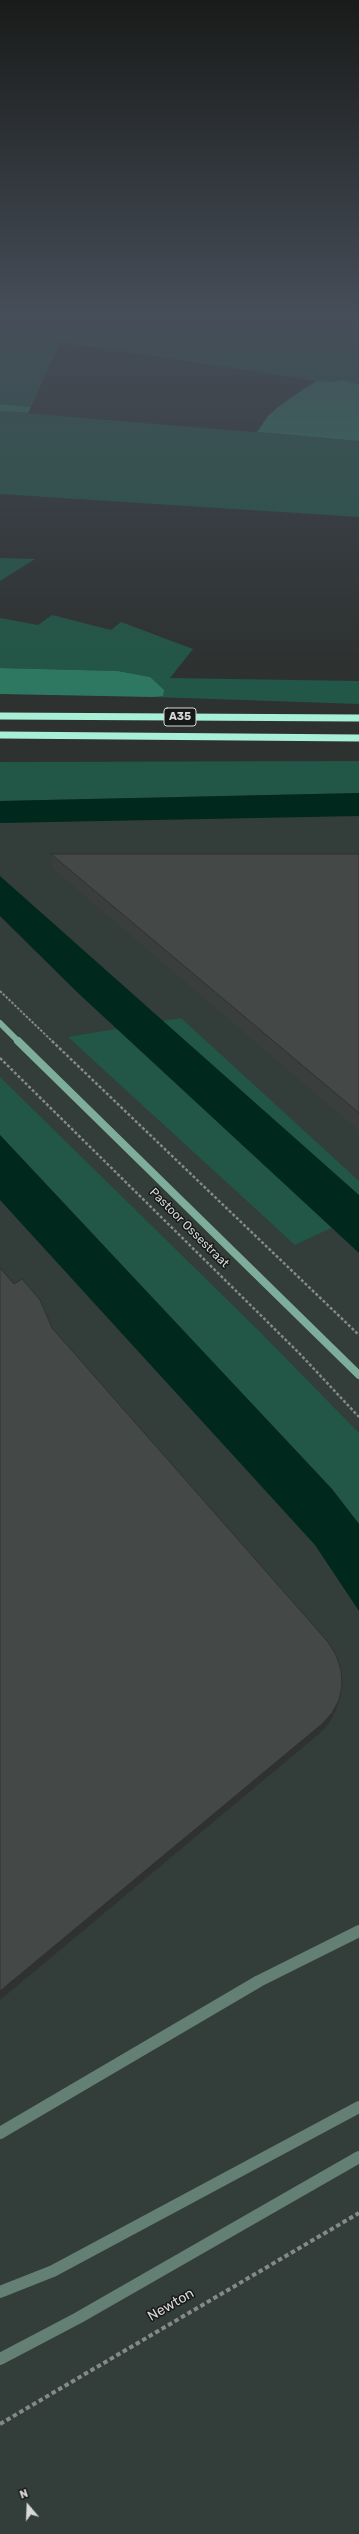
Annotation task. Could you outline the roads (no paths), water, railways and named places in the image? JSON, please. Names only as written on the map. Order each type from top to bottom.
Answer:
[{"type":"highway","name":"A35","points":[[0,716],[359,718]]},
{"type":"highway","name":"A35","points":[[0,735],[359,738]]},
{"type":"highway","name":"A35","points":[[0,742],[110,735]]},
{"type":"main road","name":"Pastoor Ossestraat","points":[[0,1023],[359,1375]]},
{"type":"street","points":[[0,2133],[259,1981],[359,1931]]},
{"type":"street","points":[[0,2292],[53,2271],[359,2107]]},
{"type":"street","points":[[0,2359],[78,2318],[359,2156]]}]
